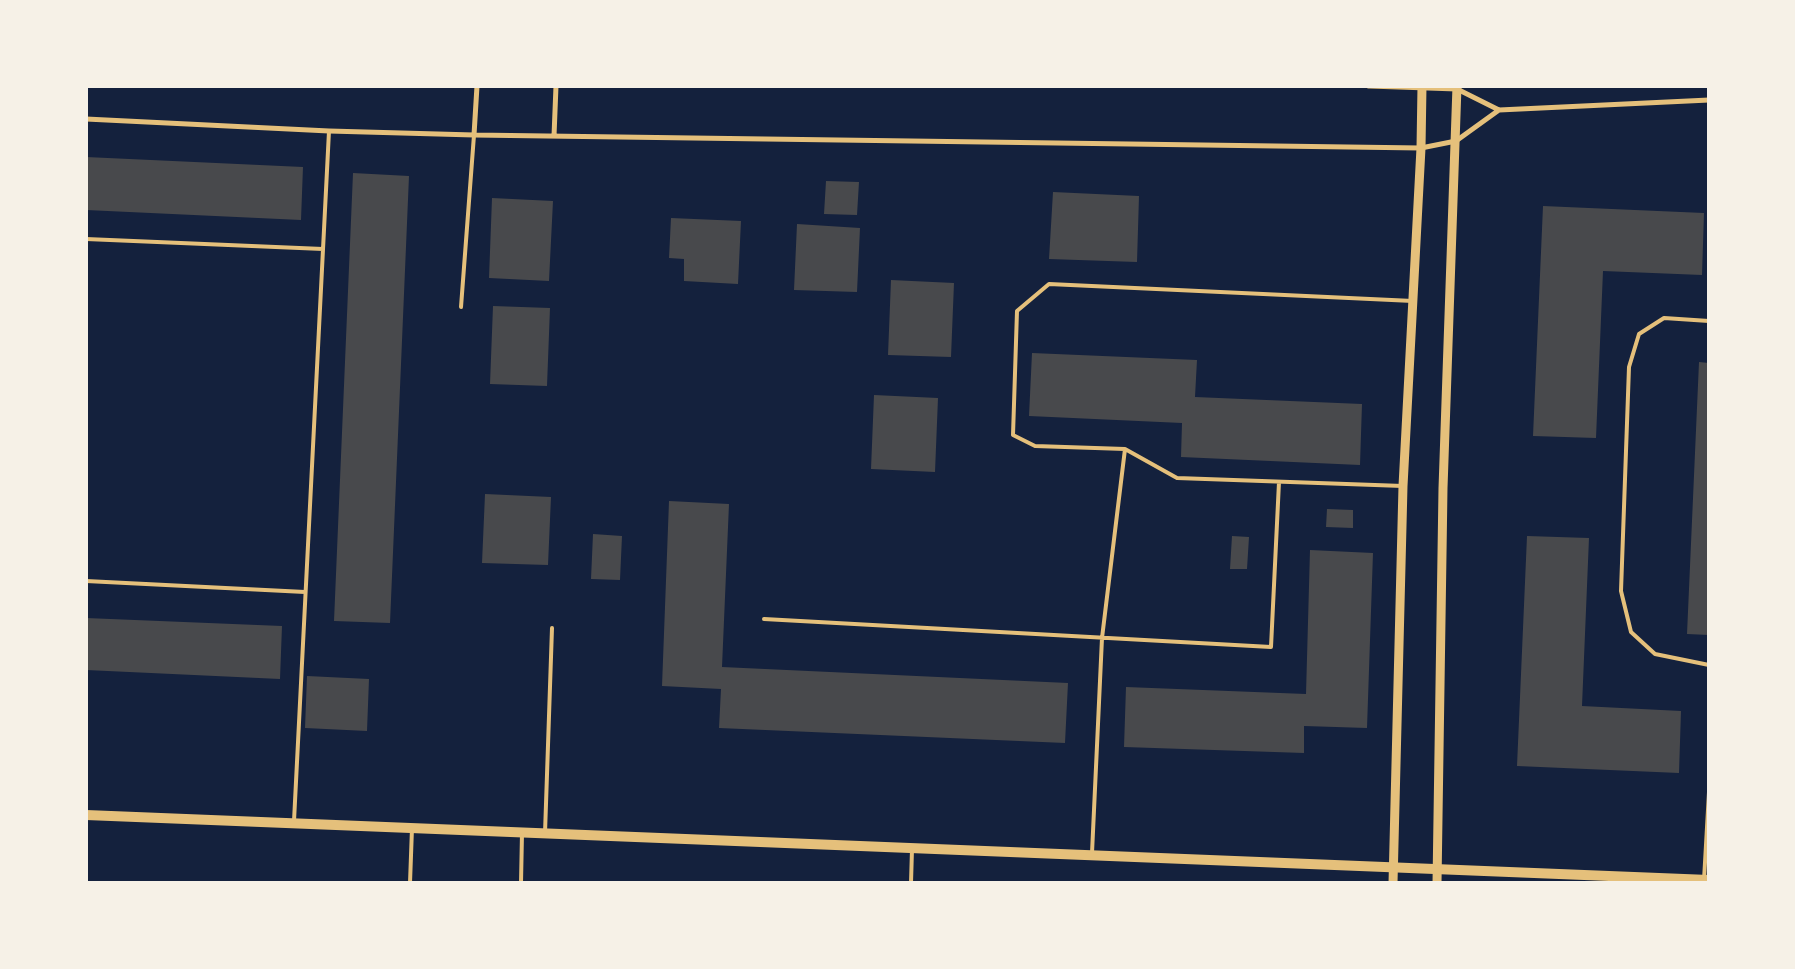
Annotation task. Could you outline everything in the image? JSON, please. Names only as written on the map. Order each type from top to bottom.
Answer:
[{"type":"main road","points":[[86,815],[1706,880]]},
{"type":"street","points":[[474,135],[477,86]]},
{"type":"street","points":[[554,136],[556,86]]},
{"type":"street","points":[[1370,86],[1457,88],[1499,110],[1709,100]]},
{"type":"street","points":[[1393,883],[1403,486],[1421,148],[1422,87]]},
{"type":"street","points":[[1437,883],[1443,488],[1457,88]]},
{"type":"street","points":[[86,119],[329,131],[474,135],[1421,148],[1456,141],[1499,110]]},
{"type":"lane","points":[[294,824],[329,131]]},
{"type":"lane","points":[[461,307],[474,135]]},
{"type":"lane","points":[[86,239],[323,249]]},
{"type":"lane","points":[[1403,486],[1177,478],[1125,449],[1035,446],[1013,434],[1017,311],[1049,284],[1413,301]]},
{"type":"lane","points":[[1709,321],[1664,318],[1639,334],[1629,367],[1621,591],[1631,632],[1655,654],[1709,664]]},
{"type":"lane","points":[[1092,856],[1102,638],[1125,449]]},
{"type":"lane","points":[[764,619],[1271,647],[1279,482]]},
{"type":"lane","points":[[86,580],[305,592]]},
{"type":"lane","points":[[545,833],[552,628]]},
{"type":"lane","points":[[1706,880],[1709,792]]},
{"type":"lane","points":[[410,883],[412,828]]},
{"type":"lane","points":[[520,883],[522,833]]},
{"type":"lane","points":[[911,883],[912,849]]},
{"type":"building","points":[[86,157],[303,167],[301,220],[86,210]]},
{"type":"building","points":[[353,173],[409,176],[390,623],[334,621]]},
{"type":"building","points":[[826,181],[859,182],[857,215],[824,214]]},
{"type":"building","points":[[1053,192],[1139,196],[1137,262],[1049,259]]},
{"type":"building","points":[[492,198],[553,201],[549,281],[489,278]]},
{"type":"building","points":[[1543,206],[1704,213],[1702,275],[1603,271],[1596,438],[1533,436]]},
{"type":"building","points":[[671,218],[741,221],[738,284],[684,281],[684,259],[669,258]]},
{"type":"building","points":[[797,224],[860,228],[857,292],[794,290]]},
{"type":"building","points":[[891,280],[954,283],[951,357],[888,355]]},
{"type":"building","points":[[493,306],[550,308],[547,386],[490,384]]},
{"type":"building","points":[[1032,353],[1197,360],[1195,397],[1362,404],[1360,465],[1181,457],[1182,423],[1029,416]]},
{"type":"building","points":[[1699,362],[1709,363],[1709,635],[1687,634]]},
{"type":"building","points":[[874,395],[938,398],[935,472],[871,469]]},
{"type":"building","points":[[485,494],[551,497],[548,565],[482,563]]},
{"type":"building","points":[[669,501],[729,504],[722,667],[1068,683],[1065,743],[719,728],[721,689],[662,686]]},
{"type":"building","points":[[1327,509],[1353,510],[1353,528],[1326,527]]},
{"type":"building","points":[[593,534],[622,536],[620,580],[591,579]]},
{"type":"building","points":[[1232,536],[1249,537],[1247,569],[1230,569]]},
{"type":"building","points":[[1527,536],[1589,538],[1582,706],[1681,711],[1679,773],[1517,766]]},
{"type":"building","points":[[1310,550],[1373,553],[1367,728],[1304,726],[1304,753],[1124,747],[1126,687],[1306,694]]},
{"type":"building","points":[[86,618],[282,626],[280,679],[86,670]]},
{"type":"building","points":[[307,676],[369,679],[367,731],[305,728]]}]
